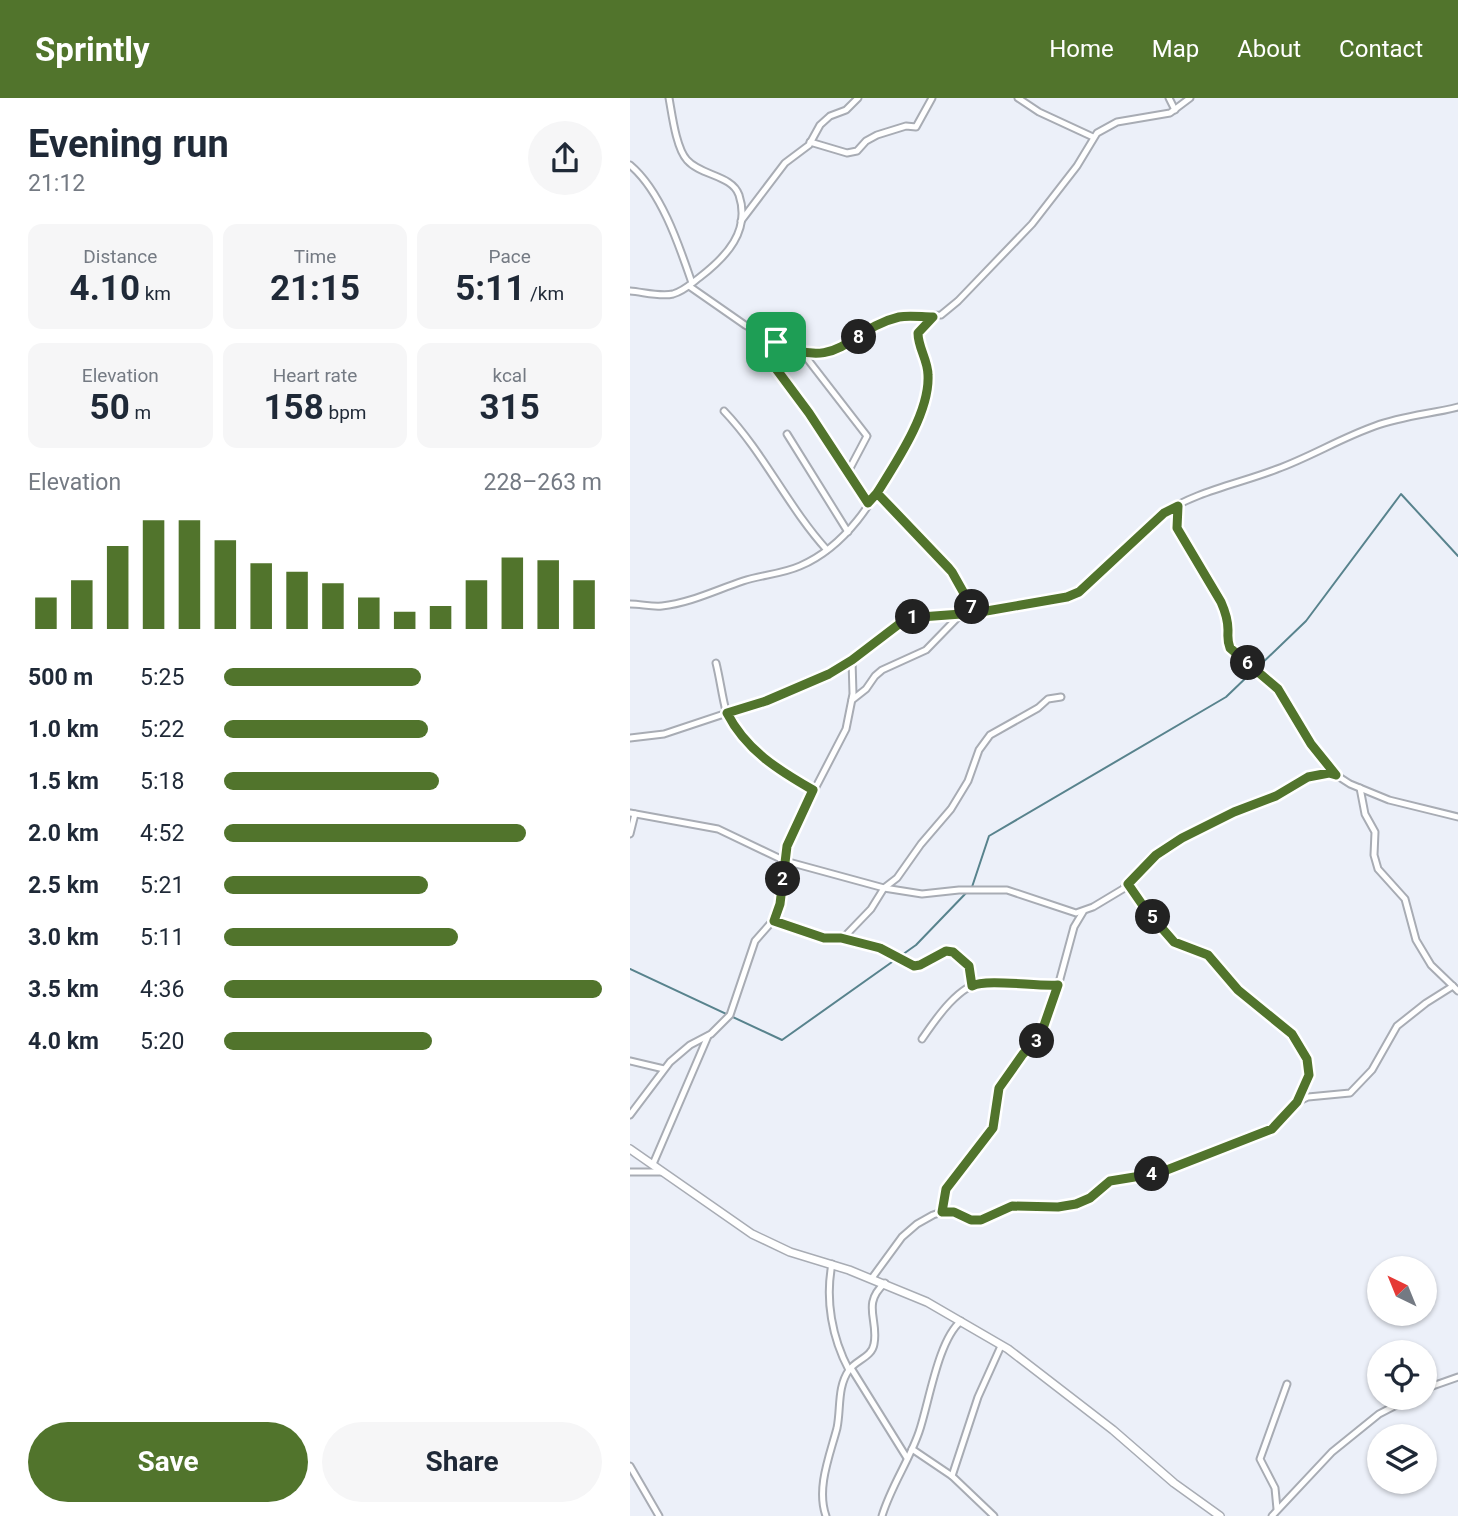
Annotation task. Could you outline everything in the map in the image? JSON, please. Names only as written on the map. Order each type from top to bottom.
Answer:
[{"type":"street","points":[[630,291],[668,295],[691,284],[729,252],[741,222],[739,196],[735,188],[726,181],[696,168],[684,157],[669,98]]},
{"type":"street","points":[[741,222],[785,163],[810,142],[820,125],[830,116],[846,110],[858,98]]},
{"type":"street","points":[[810,142],[847,153],[857,151],[871,137],[904,126],[916,127],[932,98]]},
{"type":"street","points":[[1017,98],[1039,112],[1093,137]]},
{"type":"street","points":[[1169,98],[1175,110]]},
{"type":"street","points":[[630,604],[649,607],[674,604],[745,580],[795,568],[827,550],[848,532],[877,493],[923,411],[928,393],[928,371],[918,333],[933,317],[949,310],[1032,225],[1077,166],[1093,137],[1101,129],[1117,122],[1166,114],[1191,98]]},
{"type":"street","points":[[630,165],[645,180],[667,218],[691,284],[745,325],[776,342],[802,352],[835,351],[872,328],[901,317],[933,317]]},
{"type":"street","points":[[776,342],[771,359],[774,366],[809,413],[868,503]]},
{"type":"street","points":[[802,352],[867,436],[848,472]]},
{"type":"street","points":[[630,738],[664,734],[781,695],[852,660],[907,618],[960,615],[1067,597],[1079,592],[1153,522],[1178,506],[1275,470],[1376,426],[1430,411],[1458,407]]},
{"type":"street","points":[[724,411],[758,452],[806,524],[827,550]]},
{"type":"street","points":[[787,434],[848,532]]},
{"type":"street","points":[[877,493],[952,572],[975,613]]},
{"type":"street","points":[[1178,506],[1177,528],[1225,611],[1230,648],[1278,689],[1311,744],[1336,775]]},
{"type":"street","points":[[852,701],[866,689],[877,673],[926,650],[960,615]]},
{"type":"street","points":[[630,1115],[664,1069],[679,1054],[708,1036],[730,1015],[755,941],[774,921],[780,904],[790,837],[846,729],[852,701],[852,660]]},
{"type":"street","points":[[716,663],[727,713],[736,730],[769,764],[813,790]]},
{"type":"street","points":[[841,938],[865,916],[884,888],[897,878],[920,844],[951,809],[968,781],[977,752],[990,735],[1038,708],[1048,699],[1060,696]]},
{"type":"street","points":[[630,834],[633,814],[718,828],[785,861],[884,888],[922,894],[959,890],[1007,890],[1076,913],[1083,912],[1128,884],[1156,855],[1199,829],[1276,796],[1308,777],[1329,773],[1389,800],[1458,817]]},
{"type":"street","points":[[1297,1102],[1315,1096],[1350,1093],[1372,1070],[1397,1026],[1426,1003],[1456,989],[1427,959],[1416,940],[1405,899],[1378,869],[1374,855],[1375,832],[1365,814],[1360,788]]},
{"type":"street","points":[[872,1278],[892,1249],[911,1228],[924,1219],[942,1212],[954,1212],[971,1220],[981,1220],[1012,1206],[1058,1207],[1076,1204],[1090,1198],[1110,1181],[1159,1173],[1272,1129],[1297,1102],[1309,1075],[1307,1059],[1292,1034],[1238,990],[1208,955],[1174,942],[1128,884]]},
{"type":"street","points":[[942,1212],[946,1189],[993,1128],[999,1088],[1023,1054],[1040,1037],[1074,927],[1083,912]]},
{"type":"street","points":[[774,921],[824,938],[841,938],[880,948],[914,966],[946,951],[953,952],[969,966],[972,986]]},
{"type":"street","points":[[922,1039],[943,1010],[972,986],[984,982],[1042,987],[1058,985]]},
{"type":"street","points":[[653,1164],[708,1036]]},
{"type":"street","points":[[630,1061],[664,1069]]},
{"type":"street","points":[[630,1149],[752,1234],[790,1252],[885,1283],[927,1302],[1002,1346],[1046,1377],[1174,1483],[1220,1516]]},
{"type":"street","points":[[630,1172],[665,1172]]},
{"type":"street","points":[[832,1264],[829,1282],[830,1306],[838,1349],[907,1458]]},
{"type":"street","points":[[826,1516],[821,1498],[827,1456],[837,1426],[839,1403],[850,1369],[870,1353],[874,1346],[872,1304],[879,1288],[885,1283]]},
{"type":"street","points":[[882,1516],[887,1499],[920,1431],[939,1364],[955,1326],[961,1321]]},
{"type":"street","points":[[952,1476],[978,1397],[1002,1346]]},
{"type":"street","points":[[1437,1384],[1458,1377]]},
{"type":"street","points":[[1277,1509],[1275,1488],[1260,1459],[1287,1384]]},
{"type":"street","points":[[1272,1516],[1332,1452],[1387,1410]]},
{"type":"street","points":[[912,1449],[952,1476],[994,1516]]},
{"type":"street","points":[[630,1466],[659,1516]]},
{"type":"waterway","points":[[1257,668],[1306,621],[1401,494],[1458,556]]},
{"type":"waterway","points":[[972,887],[989,836],[1226,697],[1252,672]]},
{"type":"waterway","points":[[630,969],[782,1040],[916,945],[968,891]]},
{"type":"route","points":[[776,342],[771,359],[774,366],[809,413],[868,503],[877,493],[889,505],[907,525],[952,572],[955,576],[975,613],[907,618],[829,674],[766,701],[727,713],[736,730],[769,764],[813,790],[787,846],[780,904],[774,921],[824,938],[841,938],[880,948],[917,967],[950,951],[969,966],[972,986],[979,982],[1042,987],[1058,985],[1040,1037],[1023,1054],[999,1088],[993,1128],[963,1169],[952,1179],[946,1189],[942,1212],[954,1212],[975,1221],[989,1218],[1012,1206],[1058,1207],[1076,1204],[1090,1198],[1110,1181],[1159,1173],[1272,1129],[1297,1102],[1309,1075],[1307,1059],[1300,1046],[1281,1023],[1238,990],[1208,955],[1174,942],[1128,884],[1156,855],[1182,838],[1234,812],[1276,796],[1308,777],[1329,773],[1336,775],[1311,744],[1278,689],[1230,648],[1225,611],[1177,528],[1178,506],[1164,513],[1143,531],[1100,575],[1079,592],[1067,597],[975,613],[962,591],[955,576],[952,572],[948,567],[897,513],[889,505],[877,493],[923,411],[928,393],[928,371],[918,333],[933,317],[901,317],[872,328],[835,351],[802,352],[776,342]]}]
